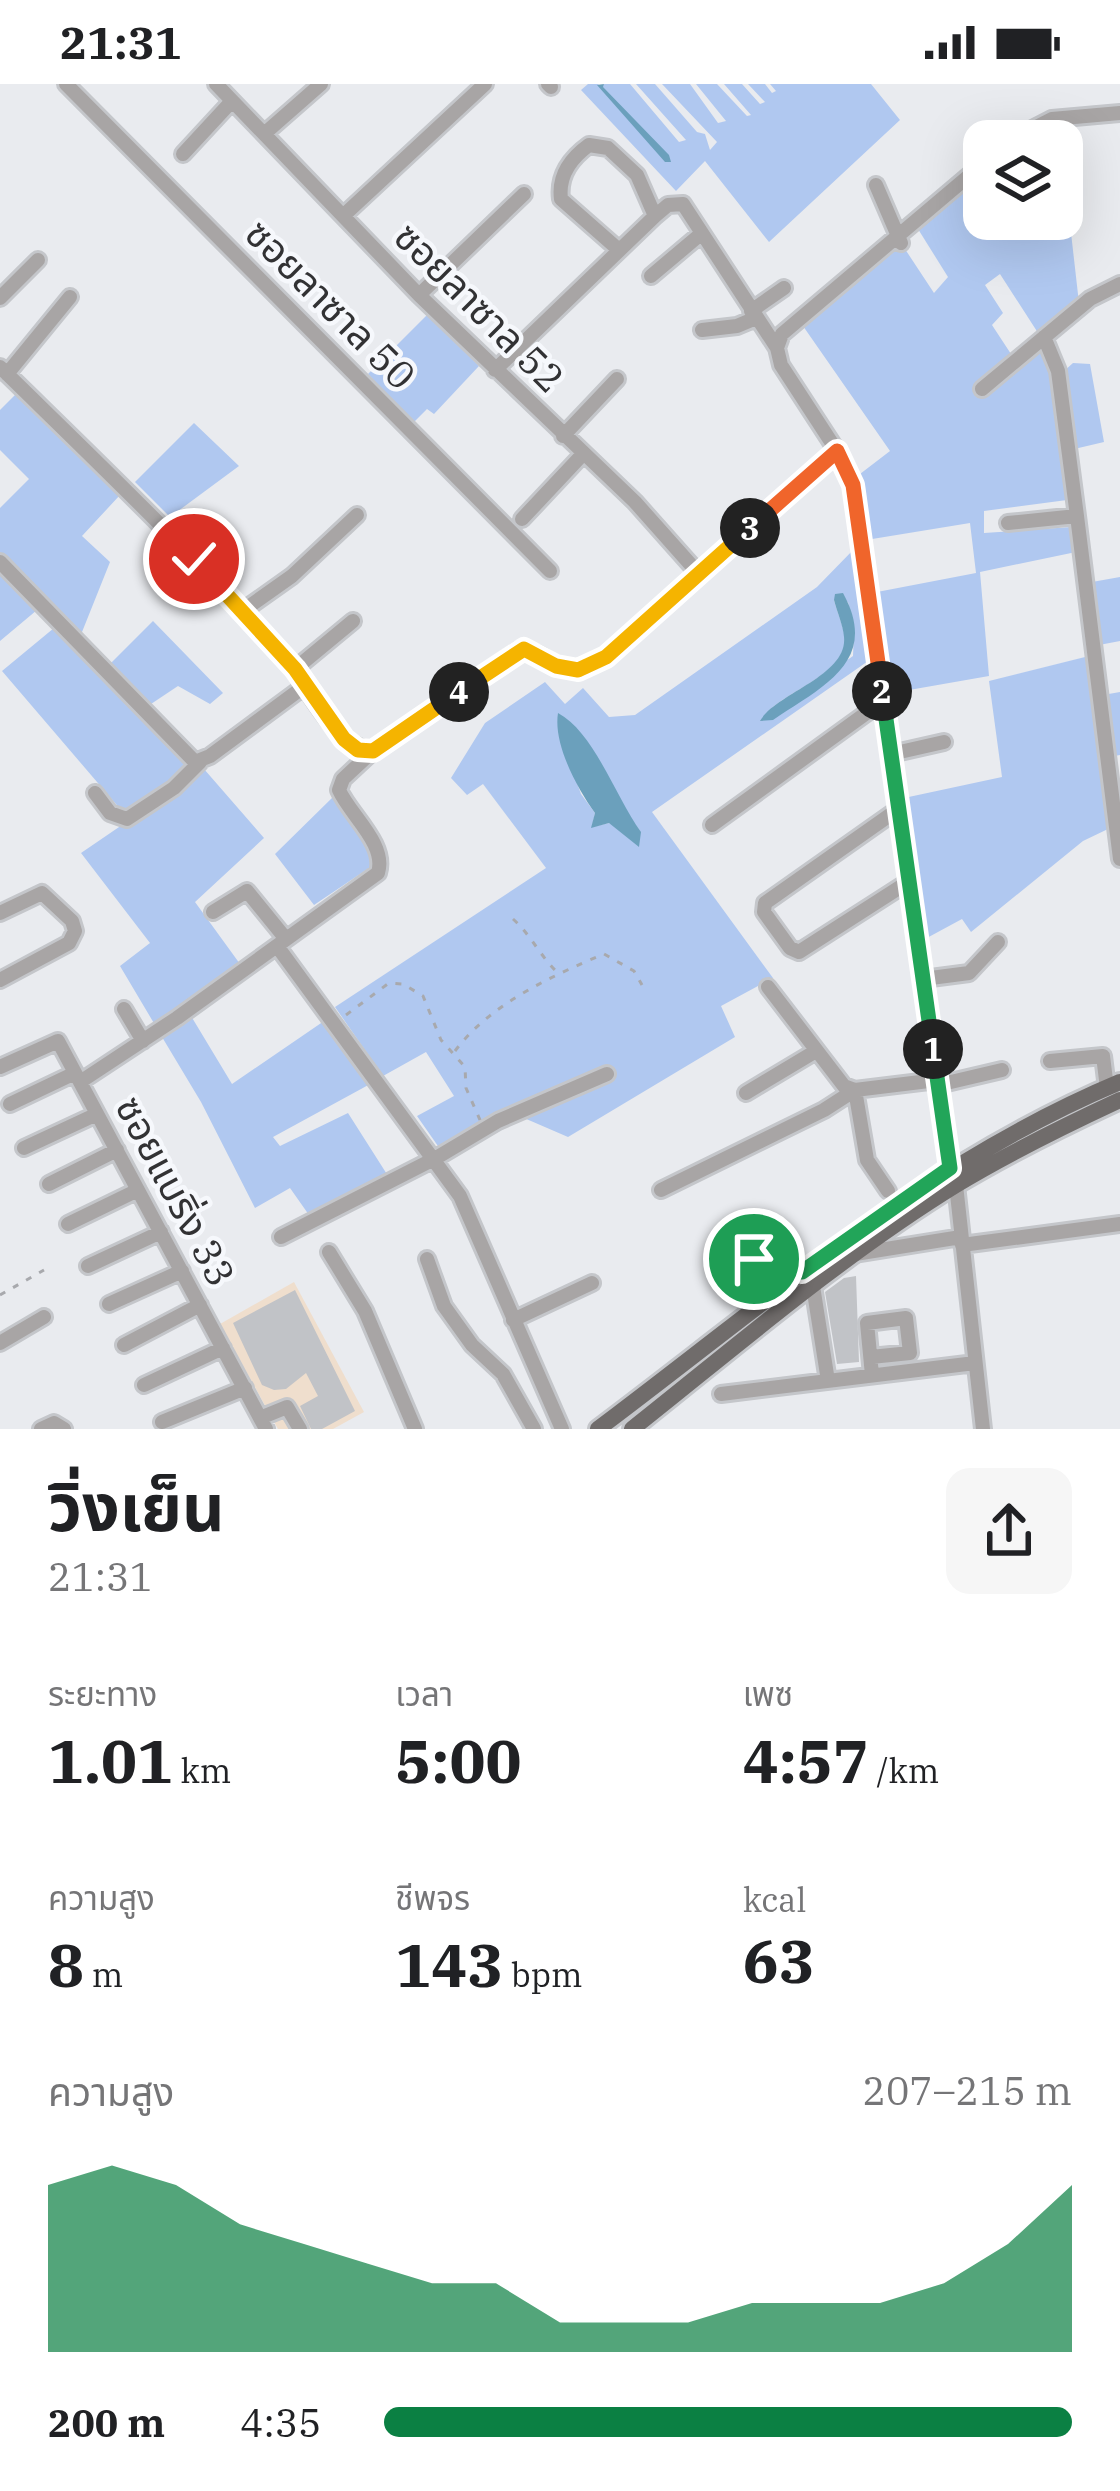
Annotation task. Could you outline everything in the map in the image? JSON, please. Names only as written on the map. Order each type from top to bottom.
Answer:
[{"type":"main road","points":[[598,1429],[953,1177],[1115,1090]]},
{"type":"main road","points":[[632,1429],[807,1279],[855,1254],[953,1177]]},
{"type":"street","name":"ซอยลาซาล 50","points":[[66,84],[550,571]]},
{"type":"street","name":"ซอยลาซาล 52","points":[[216,84],[419,296],[635,502],[699,574]]},
{"type":"street","points":[[265,134],[322,84]]},
{"type":"street","points":[[343,216],[485,84]]},
{"type":"street","points":[[183,154],[232,100]]},
{"type":"street","points":[[1050,120],[1120,113]]},
{"type":"street","points":[[620,250],[561,199],[563,174],[578,153],[589,145],[608,148],[638,176],[655,216]]},
{"type":"street","points":[[777,348],[782,334],[963,182]]},
{"type":"street","points":[[876,185],[900,239]]},
{"type":"street","points":[[419,296],[524,194]]},
{"type":"street","points":[[496,370],[655,216],[668,205],[682,204],[777,348],[781,365],[837,451],[853,485],[953,1177],[983,1429]]},
{"type":"street","points":[[651,276],[702,233]]},
{"type":"street","points":[[0,298],[38,260]]},
{"type":"street","points":[[982,389],[1090,298],[1120,284]]},
{"type":"street","points":[[702,330],[737,326],[784,289]]},
{"type":"street","points":[[70,297],[3,371],[244,610],[295,669],[344,739],[358,750],[373,751]]},
{"type":"street","points":[[1044,337],[1058,370],[1120,859]]},
{"type":"street","points":[[563,436],[617,379]]},
{"type":"street","points":[[10,1104],[78,1078],[143,1041],[378,873],[382,861],[377,850],[339,790],[373,751],[519,650],[578,670],[606,657],[837,451]]},
{"type":"street","points":[[522,519],[583,454]]},
{"type":"street","points":[[244,610],[292,576],[357,515]]},
{"type":"street","points":[[1008,523],[1077,516]]},
{"type":"street","points":[[0,562],[200,762]]},
{"type":"street","points":[[295,669],[353,621]]},
{"type":"street","points":[[95,793],[110,813],[128,819],[306,686]]},
{"type":"street","points":[[712,825],[883,701]]},
{"type":"street","points":[[891,754],[944,742]]},
{"type":"street","points":[[897,810],[765,903],[764,912],[790,948],[799,952],[908,882]]},
{"type":"street","points":[[213,912],[247,891],[335,1024],[436,1158],[460,1196],[562,1429]]},
{"type":"street","points":[[0,913],[42,893],[72,921],[75,931],[69,943],[0,980]]},
{"type":"street","points":[[923,979],[969,974],[998,942]]},
{"type":"street","points":[[768,987],[844,1086],[855,1090],[938,1083],[1002,1070]]},
{"type":"street","points":[[124,1009],[143,1041]]},
{"type":"street","name":"ซอยแบริ่ง 33","points":[[0,1067],[58,1040],[260,1424]]},
{"type":"street","points":[[746,1093],[816,1052]]},
{"type":"street","points":[[1050,1061],[1103,1056],[1115,1090]]},
{"type":"street","points":[[281,1238],[484,1129],[607,1074]]},
{"type":"street","points":[[661,1190],[855,1090]]},
{"type":"street","points":[[855,1090],[867,1160],[888,1191]]},
{"type":"street","points":[[24,1148],[97,1114]]},
{"type":"street","points":[[49,1184],[116,1150]]},
{"type":"street","points":[[68,1224],[138,1190]]},
{"type":"street","points":[[855,1254],[1120,1224]]},
{"type":"street","points":[[88,1266],[161,1232]]},
{"type":"street","points":[[754,1259],[780,1248],[807,1279],[828,1381]]},
{"type":"street","points":[[329,1252],[365,1311],[416,1429]]},
{"type":"street","points":[[427,1259],[444,1306],[472,1345],[503,1375],[534,1429]]},
{"type":"street","points":[[109,1304],[182,1271]]},
{"type":"street","points":[[513,1320],[592,1283]]},
{"type":"street","points":[[124,1346],[200,1305]]},
{"type":"street","points":[[0,1343],[44,1317]]},
{"type":"street","points":[[872,1376],[866,1324],[870,1322],[905,1318],[912,1370]]},
{"type":"street","points":[[144,1385],[223,1348]]},
{"type":"street","points":[[871,1358],[910,1353]]},
{"type":"street","points":[[721,1394],[975,1363]]},
{"type":"street","points":[[162,1422],[244,1388]]},
{"type":"street","points":[[260,1424],[287,1407],[300,1429]]},
{"type":"street","points":[[41,1429],[58,1423],[64,1429]]},
{"type":"path","points":[[513,919],[559,975]]},
{"type":"path","points":[[454,1052],[475,1025],[604,954],[634,971],[642,985]]},
{"type":"path","points":[[335,1024],[389,983],[403,984],[423,996],[442,1040],[466,1067],[466,1088],[484,1129]]},
{"type":"path","points":[[0,1295],[44,1270]]},
{"type":"shaded area","points":[[598,84],[666,162],[604,84],[630,84],[679,142],[686,140],[636,84],[655,84],[697,132],[705,134],[710,150],[717,142],[662,84],[690,84],[718,123],[726,121],[696,84],[717,84],[747,116],[751,115],[724,84],[742,84],[760,104],[765,102],[748,84],[765,84],[772,93],[776,91],[770,84],[871,84],[900,120],[769,242],[705,161],[676,191],[581,90]]},
{"type":"shaded area","points":[[604,84],[671,162],[665,162],[597,85]]},
{"type":"shaded area","points":[[963,191],[963,240],[1072,240],[1079,303],[1040,336],[1000,274],[985,285],[1003,313],[992,325],[1011,354],[1026,344],[1044,357],[1053,376],[1067,500],[984,511],[984,533],[1072,527],[1076,552],[980,572],[989,676],[892,693],[877,592],[976,573],[970,523],[866,540],[860,474],[890,451],[803,326],[901,243],[934,293],[948,277],[918,229]]},
{"type":"shaded area","points":[[427,315],[479,366],[434,414],[427,409],[413,423],[368,374]]},
{"type":"shaded area","points":[[1073,363],[1090,364],[1104,442],[1070,450],[1063,372]]},
{"type":"shaded area","points":[[19,391],[120,495],[82,536],[110,562],[80,637],[0,552],[0,508],[29,479],[0,450],[0,410]]},
{"type":"shaded area","points":[[194,423],[239,466],[170,517],[135,482]]},
{"type":"shaded area","points":[[855,548],[871,659],[652,812],[773,978],[721,1006],[735,1037],[568,1137],[524,1118],[447,1159],[417,1116],[454,1096],[426,1052],[383,1076],[335,1007],[546,868],[483,784],[467,795],[451,778],[485,723],[545,682],[565,704],[583,688],[609,717],[635,715],[817,587]],"holes":[[[834,600],[848,602],[853,656],[761,721],[842,653],[845,639]],[[573,772],[623,808],[640,831],[609,823],[592,827],[595,813]]]},
{"type":"shaded area","points":[[0,571],[37,610],[0,641]]},
{"type":"shaded area","points":[[1120,577],[1120,641],[1099,645],[1092,582]]},
{"type":"shaded area","points":[[843,593],[853,617],[850,655],[810,696],[773,720],[760,721],[835,663],[844,637],[834,600],[835,594]]},
{"type":"shaded area","points":[[153,621],[223,693],[210,704],[178,686],[148,706],[108,666]]},
{"type":"shaded area","points":[[54,628],[187,766],[131,810],[121,810],[2,671]]},
{"type":"shaded area","points":[[1089,656],[1108,829],[1083,841],[971,932],[962,919],[925,939],[915,897],[904,798],[1002,777],[989,681]]},
{"type":"shaded area","points":[[1120,692],[1120,755],[1109,757],[1103,695]]},
{"type":"shaded area","points":[[558,713],[593,750],[641,832],[639,847],[609,823],[591,828],[595,813],[563,752]]},
{"type":"shaded area","points":[[204,769],[264,838],[195,902],[240,964],[155,1025],[120,966],[150,943],[81,853]]},
{"type":"shaded area","points":[[333,797],[375,854],[375,864],[314,905],[275,854]]},
{"type":"shaded area","points":[[191,1016],[232,1084],[327,1019],[372,1083],[273,1137],[280,1146],[348,1113],[390,1179],[309,1215],[290,1188],[255,1208],[162,1037]]},
{"type":"shaded area","points":[[294,1282],[364,1412],[333,1429],[278,1429],[220,1324]]},
{"type":"building","points":[[856,1276],[859,1362],[837,1364],[825,1292],[844,1278]]},
{"type":"building","points":[[295,1290],[355,1411],[322,1429],[311,1429],[300,1406],[318,1396],[306,1373],[286,1389],[262,1385],[233,1323]]},
{"type":"route","points":[[194,559],[295,669],[344,739],[358,750],[373,751],[519,650],[578,670],[606,657],[837,451],[853,485],[950,1168],[802,1272],[780,1248],[754,1259]]}]
